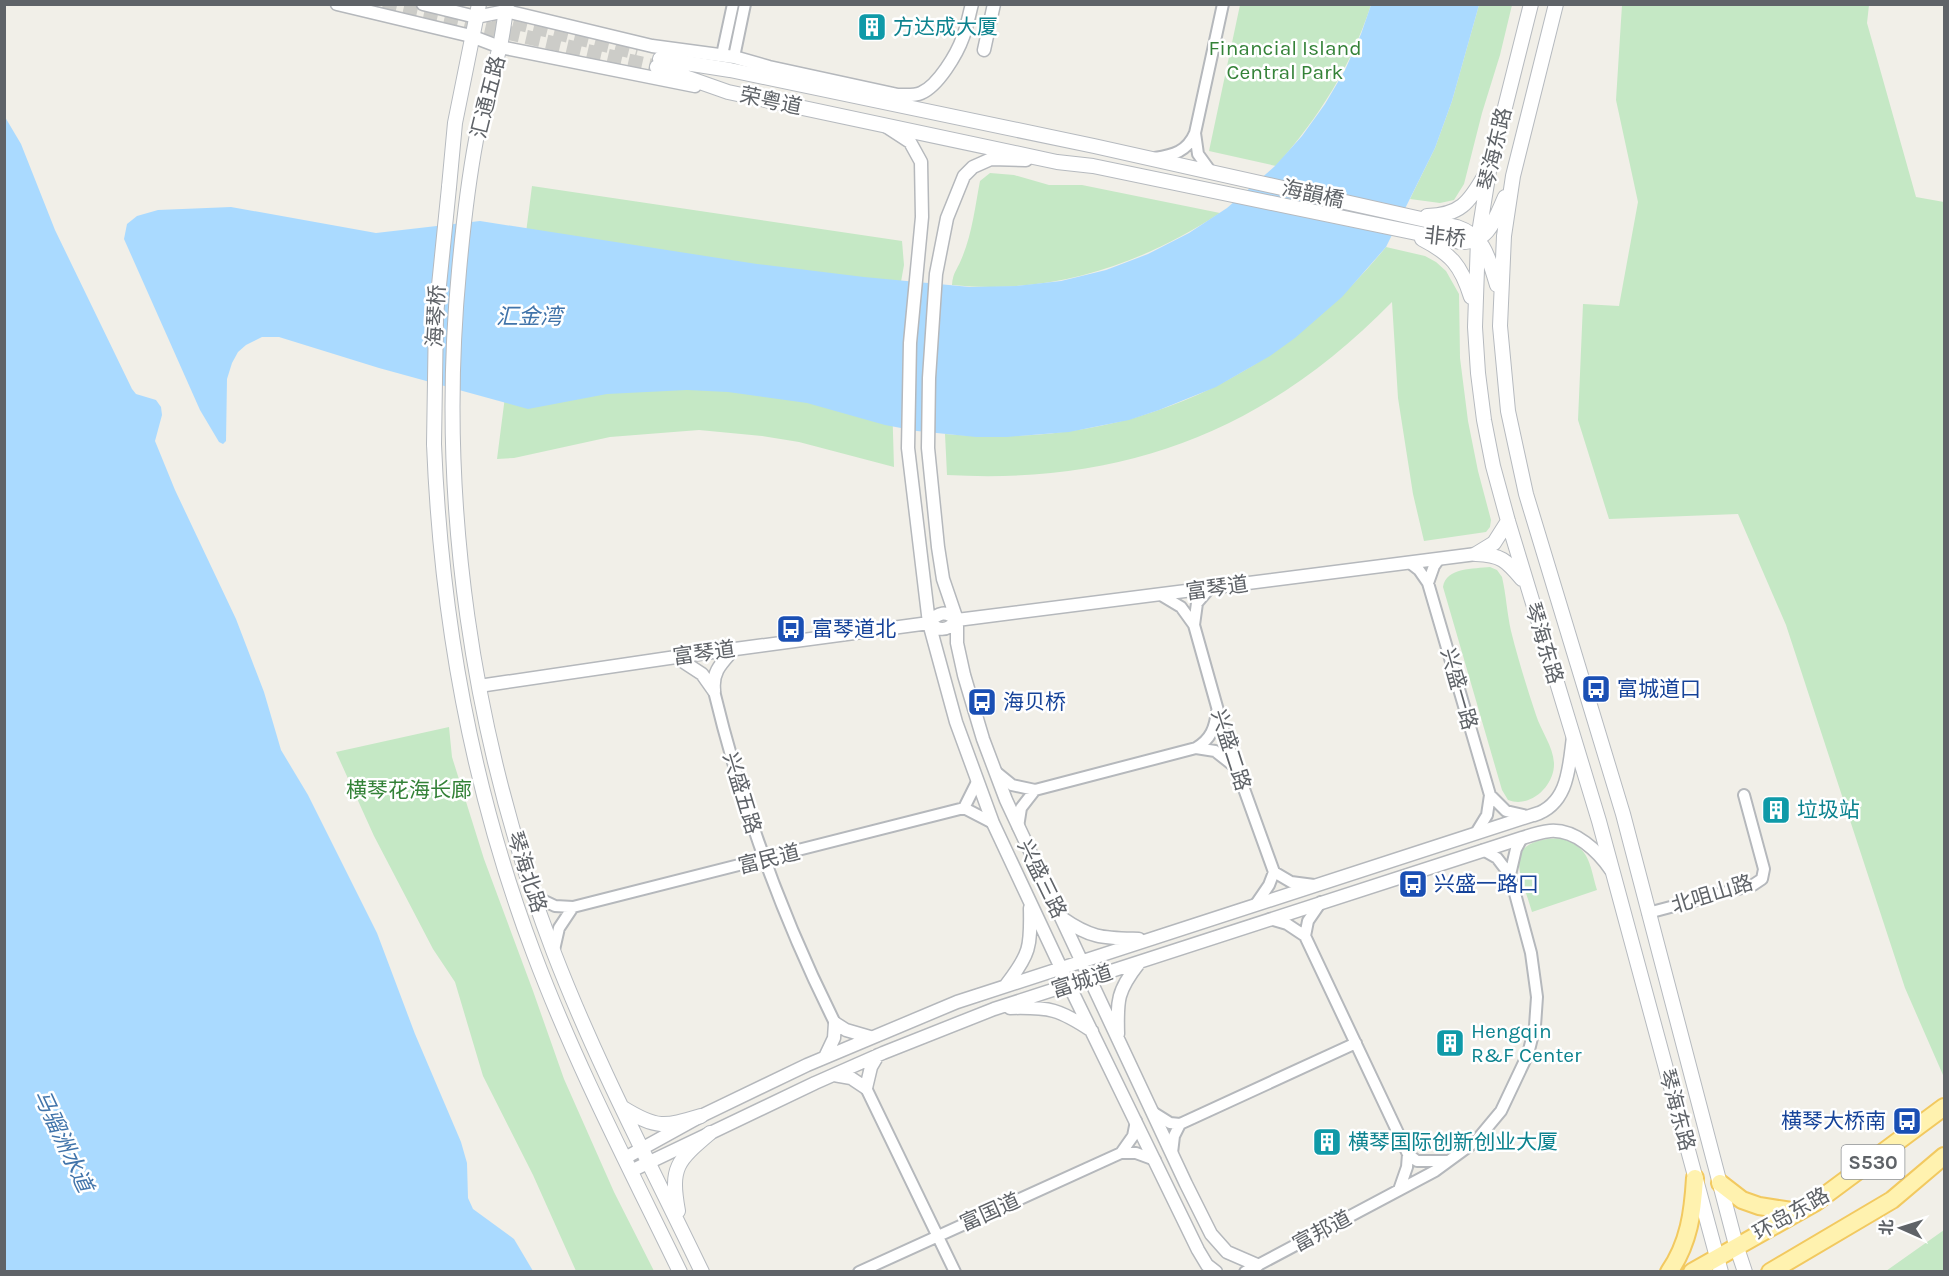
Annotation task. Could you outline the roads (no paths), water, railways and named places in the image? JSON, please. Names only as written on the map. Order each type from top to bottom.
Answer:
[{"type":"main road","name":"琴海东路","points":[[1531,4],[1491,164],[1478,239],[1475,310],[1478,373],[1484,420],[1508,522],[1599,820],[1718,1264]]},
{"type":"main road","name":"琴海东路","points":[[1556,4],[1513,176],[1504,236],[1500,296],[1504,383],[1519,466],[1617,792],[1745,1272]]},
{"type":"main road","name":"汇通五路","points":[[468,190],[477,137],[507,8]]},
{"type":"main road","name":"汇通五路","points":[[449,187],[455,123],[471,36],[478,11]]},
{"type":"main road","points":[[728,92],[658,63],[729,61]]},
{"type":"main road","name":"荣粤道","points":[[729,61],[1210,172]]},
{"type":"main road","name":"荣粤道","points":[[728,92],[1057,162],[1094,166],[1207,189]]},
{"type":"main road","points":[[1416,216],[1443,215],[1463,206],[1474,194],[1491,164]]},
{"type":"main road","name":"海韻橋","points":[[1210,172],[1416,216]]},
{"type":"main road","name":"非桥","points":[[1412,233],[1460,242],[1478,239],[1491,228],[1513,176]]},
{"type":"main road","name":"海琴桥","points":[[434,444],[436,315],[449,187]]},
{"type":"main road","name":"海韻橋","points":[[1207,189],[1412,233]]},
{"type":"main road","name":"海琴桥","points":[[453,444],[455,316],[468,190]]},
{"type":"main road","name":"非桥","points":[[1416,216],[1461,228],[1478,239],[1488,254],[1500,296]]},
{"type":"main road","points":[[1412,233],[1445,252],[1456,263],[1466,280],[1475,310]]},
{"type":"main road","points":[[1476,327],[1477,320],[1488,314],[1498,320],[1500,326]]},
{"type":"main road","name":"琴海北路","points":[[434,444],[440,538],[449,620],[468,728],[486,805],[517,908],[548,991],[579,1063],[680,1272]]},
{"type":"main road","name":"琴海北路","points":[[453,444],[462,571],[479,686],[505,800],[534,896],[581,1019],[702,1272]]},
{"type":"main road","points":[[1476,554],[1494,543],[1508,522]]},
{"type":"main road","points":[[1476,554],[1494,555],[1503,559],[1527,585]]},
{"type":"main road","name":"环岛东路","points":[[1692,1272],[1718,1264],[1736,1245],[1826,1196],[1944,1107]]},
{"type":"main road","points":[[623,1108],[641,1119],[660,1125],[674,1124],[701,1116]]},
{"type":"main road","points":[[681,1228],[674,1190],[677,1169],[688,1151],[710,1133]]},
{"type":"main road","name":"环岛东路","points":[[1770,1272],[1892,1200],[1944,1156]]},
{"type":"main road","points":[[1669,1272],[1685,1243],[1689,1229],[1695,1178]]},
{"type":"main road","points":[[1720,1183],[1742,1200],[1759,1206],[1798,1212]]},
{"type":"main road","points":[[1792,1272],[1801,1254]]},
{"type":"street","name":"荣粤道","points":[[337,4],[471,36],[500,46],[728,92]]},
{"type":"street","name":"荣粤道","points":[[423,4],[478,11],[507,8],[652,46],[910,96],[933,85],[941,75],[963,37],[972,4]]},
{"type":"street","points":[[729,61],[733,4]]},
{"type":"street","points":[[729,61],[745,4]]},
{"type":"street","points":[[984,50],[994,4]]},
{"type":"street","points":[[1150,159],[1177,153],[1190,143],[1195,133],[1222,4]]},
{"type":"street","name":"兴盛三路","points":[[880,124],[910,142],[921,162],[922,217],[910,343],[908,448],[928,623],[957,722],[993,823],[1198,1250],[1207,1265],[1216,1272]]},
{"type":"street","points":[[1195,133],[1198,154],[1210,172]]},
{"type":"street","name":"兴盛三路","points":[[1057,162],[991,159],[973,167],[964,176],[947,218],[936,274],[930,344],[928,448],[943,579],[957,620],[957,644],[964,675],[994,770],[1018,830],[1211,1234],[1227,1252],[1257,1265]]},
{"type":"street","name":"富琴道","points":[[479,686],[928,623],[938,613],[950,615],[957,620],[1161,596],[1476,554]]},
{"type":"street","points":[[1428,583],[1439,559]]},
{"type":"street","name":"兴盛一路","points":[[1410,562],[1428,583],[1490,795]]},
{"type":"street","points":[[1194,625],[1197,603],[1209,589]]},
{"type":"street","name":"兴盛二路","points":[[1161,596],[1181,607],[1194,625],[1236,768],[1274,872]]},
{"type":"street","points":[[714,691],[717,668],[734,649]]},
{"type":"street","points":[[676,657],[702,674],[714,691]]},
{"type":"street","name":"兴盛五路","points":[[714,691],[736,777],[764,860],[795,938],[836,1023]]},
{"type":"street","points":[[994,770],[1012,785],[1035,790],[1196,748],[1203,744],[1212,732],[1217,709]]},
{"type":"street","points":[[1490,795],[1506,811],[1521,816],[1534,814],[1550,806],[1565,785],[1573,736]]},
{"type":"street","points":[[1196,748],[1215,751],[1236,768]]},
{"type":"street","points":[[977,782],[964,808],[993,823]]},
{"type":"street","points":[[1018,830],[1022,808],[1035,790]]},
{"type":"street","points":[[1476,833],[1487,815],[1490,795]]},
{"type":"street","name":"北咀山路","points":[[1648,913],[1753,885],[1762,879],[1764,869],[1744,795]]},
{"type":"street","name":"富民道","points":[[573,907],[964,808]]},
{"type":"street","name":"富城道","points":[[625,1158],[701,1116],[825,1057],[957,1002],[1534,814]]},
{"type":"street","name":"富城道","points":[[631,1171],[833,1075],[994,1009],[1522,837],[1549,831],[1568,835],[1588,845],[1612,871]]},
{"type":"street","points":[[1510,875],[1516,849],[1522,837]]},
{"type":"street","points":[[1400,1190],[1435,1171],[1476,1141],[1500,1111],[1521,1071],[1532,1040],[1537,997],[1534,968],[1510,875],[1497,858],[1483,850]]},
{"type":"street","points":[[1256,904],[1266,891],[1274,872],[1291,882],[1315,885]]},
{"type":"street","points":[[534,896],[555,906],[573,907]]},
{"type":"street","points":[[1005,986],[1023,963],[1028,951],[1031,938],[1030,901]]},
{"type":"street","points":[[1305,936],[1308,921],[1322,902]]},
{"type":"street","points":[[554,953],[559,928],[573,907]]},
{"type":"street","points":[[1061,917],[1081,931],[1097,937],[1149,939]]},
{"type":"street","points":[[1269,918],[1287,924],[1305,936],[1408,1154],[1407,1167],[1400,1190]]},
{"type":"street","points":[[1118,1038],[1120,992],[1126,979],[1139,963]]},
{"type":"street","points":[[994,1009],[1038,1007],[1054,1010],[1069,1016],[1092,1032]]},
{"type":"street","points":[[825,1057],[832,1044],[836,1023],[846,1030],[870,1037]]},
{"type":"street","points":[[1172,1153],[1174,1136],[1180,1125],[1356,1043]]},
{"type":"street","points":[[866,1088],[871,1067],[878,1055]]},
{"type":"street","points":[[833,1075],[850,1078],[866,1088],[955,1272]]},
{"type":"street","points":[[1154,1113],[1180,1125]]},
{"type":"street","points":[[1121,1153],[1133,1136],[1136,1121]]},
{"type":"street","points":[[1121,1153],[1136,1153],[1155,1160]]},
{"type":"street","name":"富国道","points":[[859,1272],[1121,1153]]},
{"type":"street","points":[[1408,1154],[1418,1161],[1448,1161]]},
{"type":"street","name":"富邦道","points":[[1245,1272],[1400,1190]]},
{"type":"water","name":"汇金湾","points":[[1371,5],[1479,5],[1452,101],[1435,148],[1386,247],[1342,297],[1295,338],[1270,356],[1216,387],[1159,410],[1129,420],[1069,432],[976,437],[917,431],[885,425],[807,403],[728,392],[687,390],[607,394],[528,409],[379,368],[279,337],[262,337],[246,345],[238,352],[232,363],[227,379],[226,441],[223,444],[219,442],[200,410],[124,239],[127,224],[137,216],[158,210],[231,207],[376,233],[480,221],[757,264],[970,287],[1016,286],[1061,281],[1106,270],[1148,254],[1189,233],[1227,208],[1275,166],[1302,136],[1325,104],[1345,70]]},
{"type":"water","name":"马骝洲水道","points":[[5,117],[21,144],[55,230],[132,389],[136,394],[156,400],[161,407],[162,415],[155,441],[175,490],[236,619],[264,692],[281,750],[308,795],[377,933],[415,1034],[461,1142],[467,1163],[468,1198],[473,1209],[514,1239],[533,1271],[5,1271]]},
{"type":"tunnel","points":[[383,4],[657,67]]},
{"type":"tunnel","points":[[493,17],[637,53]]},
{"type":"place","name":"方达成大厦","points":[[872,27]]},
{"type":"place","name":"富琴道北","points":[[791,629]]},
{"type":"place","name":"富城道口","points":[[1596,689]]},
{"type":"place","name":"海贝桥","points":[[982,702]]},
{"type":"place","name":"垃圾站","points":[[1776,810]]},
{"type":"place","name":"兴盛一路口","points":[[1413,884]]},
{"type":"place","name":"Hengqin R&F Center","points":[[1450,1043]]},
{"type":"place","name":"横琴大桥南","points":[[1907,1121]]},
{"type":"place","name":"横琴国际创新创业大厦","points":[[1327,1142]]},
{"type":"park label","name":"Financial Island Central Park","points":[[1285,60]]},
{"type":"park label","name":"横琴花海长廊","points":[[409,790]]}]
